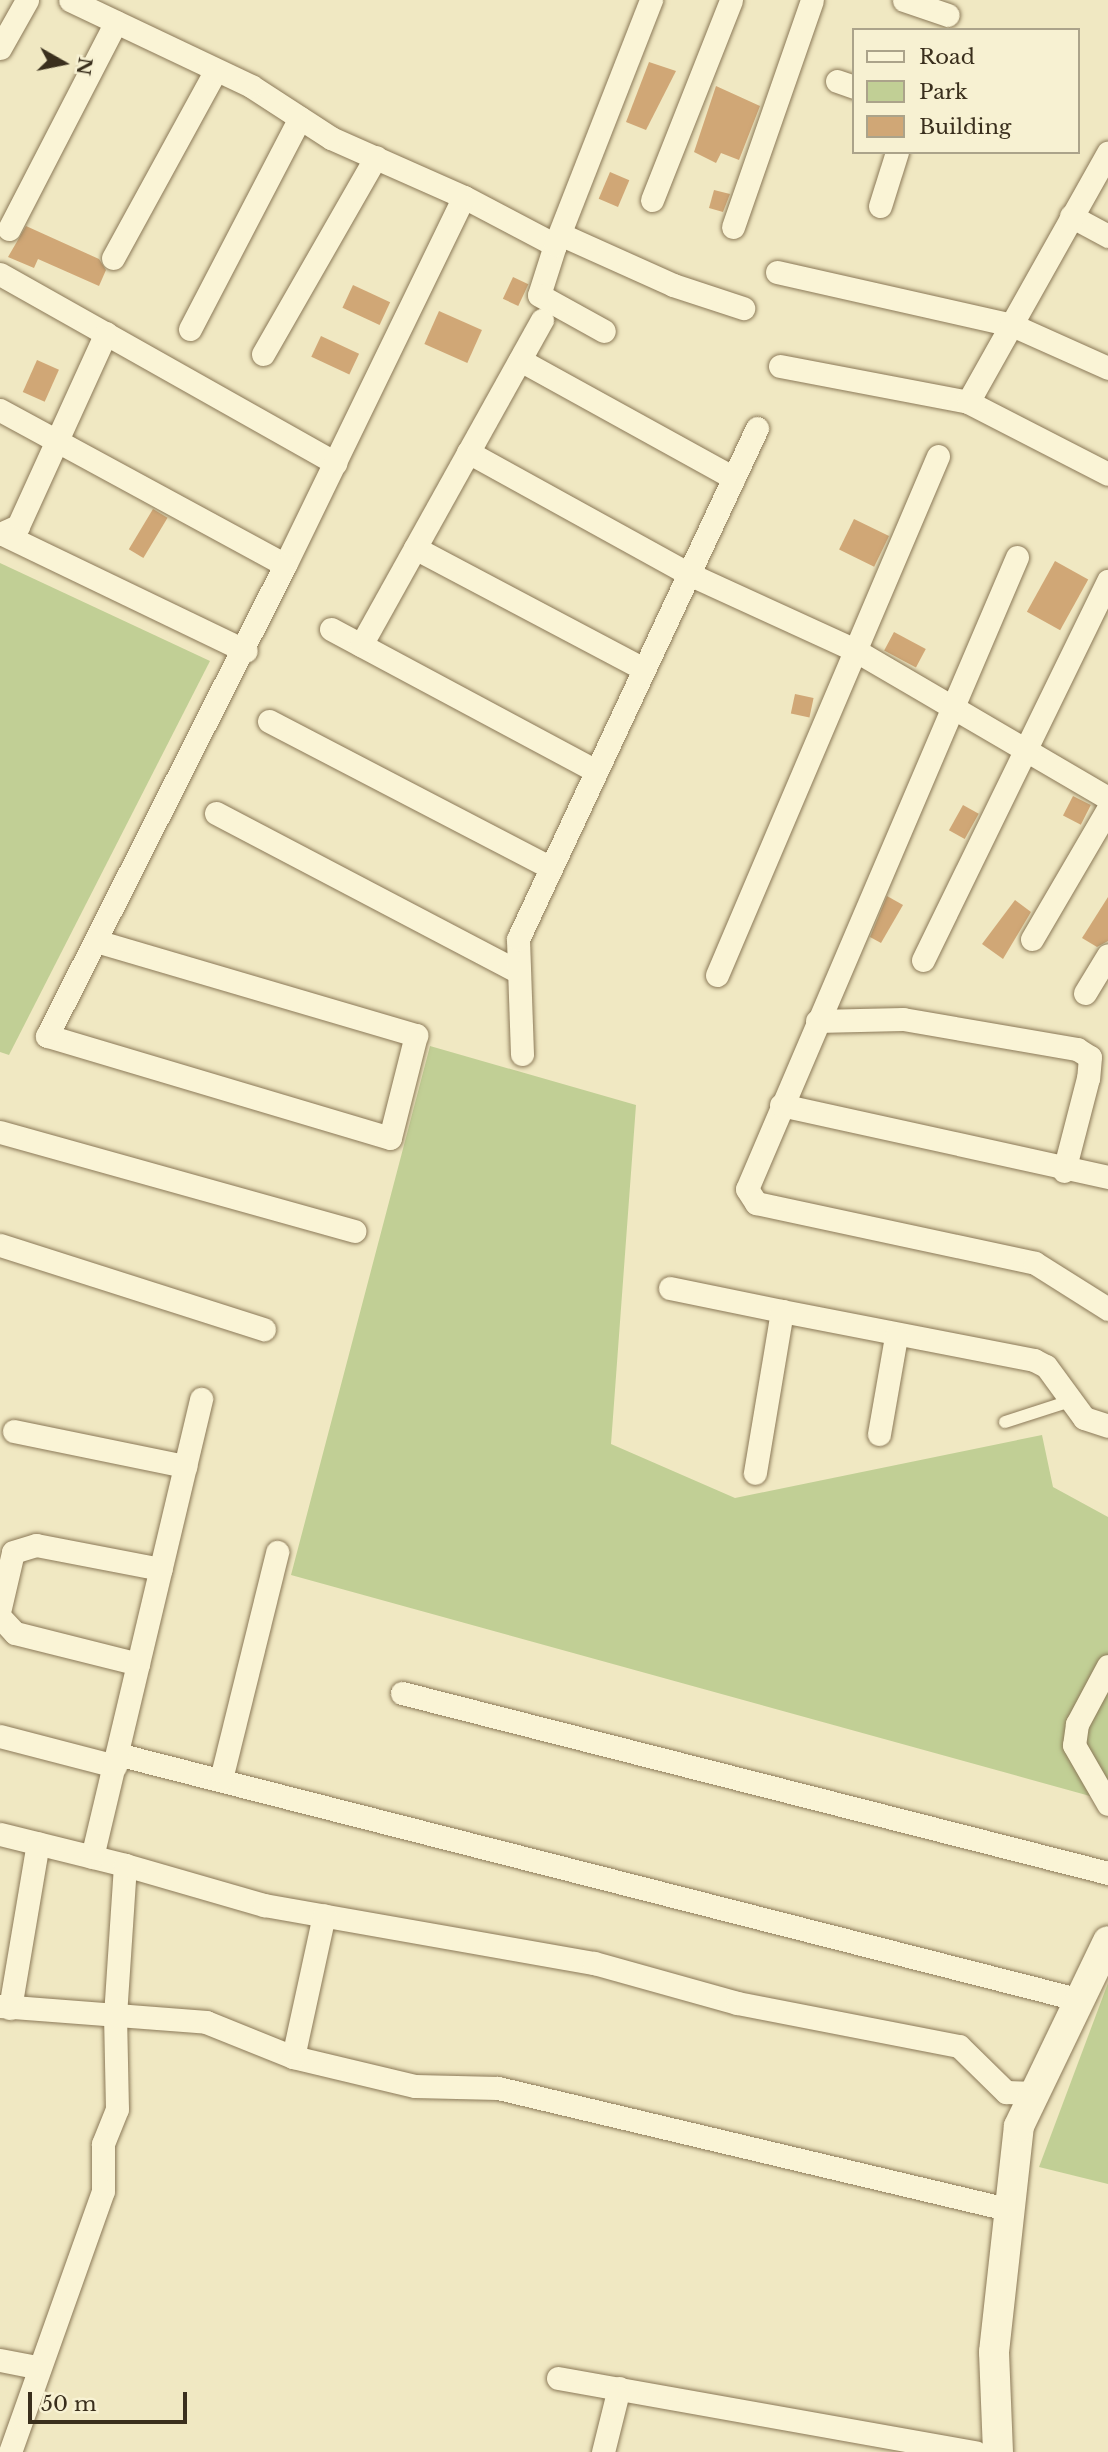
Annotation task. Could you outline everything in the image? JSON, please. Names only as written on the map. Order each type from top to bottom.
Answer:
[{"type":"street","points":[[0,48],[27,0]]},
{"type":"street","points":[[70,0],[216,70],[376,157],[559,240],[673,285],[743,308]]},
{"type":"street","points":[[604,331],[538,295],[651,0]]},
{"type":"street","points":[[652,200],[731,0]]},
{"type":"street","points":[[733,227],[812,0]]},
{"type":"street","points":[[904,0],[948,15]]},
{"type":"street","points":[[9,229],[116,22]]},
{"type":"street","points":[[113,258],[216,70]]},
{"type":"street","points":[[190,328],[300,118]]},
{"type":"street","points":[[968,402],[1108,153]]},
{"type":"street","points":[[880,206],[896,154]]},
{"type":"street","points":[[263,354],[376,157]]},
{"type":"street","points":[[96,941],[416,1035],[390,1138],[47,1036],[96,941],[246,651],[464,197]]},
{"type":"street","points":[[1071,216],[1108,236]]},
{"type":"street","points":[[777,272],[1012,325],[1108,368]]},
{"type":"street","points":[[0,274],[335,463]]},
{"type":"street","points":[[361,645],[542,320]]},
{"type":"street","points":[[2,535],[18,526],[59,444],[106,333]]},
{"type":"street","points":[[520,360],[734,478]]},
{"type":"street","points":[[780,366],[968,402],[1108,474]]},
{"type":"street","points":[[0,410],[285,565]]},
{"type":"street","points":[[522,1054],[517,939],[757,428]]},
{"type":"street","points":[[468,452],[689,575],[853,649],[949,709],[1108,797]]},
{"type":"street","points":[[717,975],[853,649],[938,456]]},
{"type":"street","points":[[2,535],[246,651]]},
{"type":"street","points":[[415,548],[644,669]]},
{"type":"street","points":[[1017,557],[949,709],[747,1189],[755,1203],[1035,1263],[1108,1309]]},
{"type":"street","points":[[923,960],[1108,581]]},
{"type":"street","points":[[331,629],[596,771]]},
{"type":"street","points":[[270,721],[551,868]]},
{"type":"street","points":[[1032,939],[1108,808]]},
{"type":"street","points":[[216,813],[519,972]]},
{"type":"street","points":[[1085,993],[1108,954]]},
{"type":"street","points":[[817,1021],[903,1019],[1077,1049],[1090,1057],[1088,1078],[1064,1171]]},
{"type":"street","points":[[781,1105],[1064,1171],[1108,1177]]},
{"type":"street","points":[[0,1132],[354,1231]]},
{"type":"street","points":[[0,1245],[264,1329]]},
{"type":"street","points":[[670,1288],[895,1337],[1034,1360],[1046,1366],[1067,1402],[1108,1426]]},
{"type":"street","points":[[755,1473],[782,1311]]},
{"type":"street","points":[[879,1434],[895,1337]]},
{"type":"street","points":[[92,1857],[201,1399]]},
{"type":"street","points":[[14,1431],[185,1466]]},
{"type":"street","points":[[0,1608],[13,1552],[36,1545],[161,1569]]},
{"type":"street","points":[[221,1779],[277,1552]]},
{"type":"street","points":[[0,1617],[15,1633],[138,1664]]},
{"type":"street","points":[[1108,1666],[1077,1724],[1074,1745],[1108,1804]]},
{"type":"street","points":[[402,1693],[1108,1874]]},
{"type":"street","points":[[0,1736],[221,1779],[432,1839],[1081,2000]]},
{"type":"street","points":[[0,1834],[324,1915],[594,1962],[737,2003],[959,2046],[1006,2092],[1035,2094]]},
{"type":"street","points":[[38,1843],[5,2007],[206,2022],[293,2057],[415,2086],[498,2088],[1007,2209]]},
{"type":"street","points":[[10,2452],[35,2367],[91,2240],[103,2191],[103,2144],[117,2109],[115,2014],[125,1866]]},
{"type":"street","points":[[293,2057],[324,1915]]},
{"type":"street","points":[[998,2452],[994,2352],[1007,2209],[1019,2126],[1108,1941]]},
{"type":"street","points":[[0,2360],[35,2367]]},
{"type":"street","points":[[558,2378],[619,2388],[865,2444],[975,2452]]},
{"type":"street","points":[[603,2452],[619,2388]]},
{"type":"lane","points":[[1005,1422],[1067,1402]]},
{"type":"green space","points":[[0,563],[210,661],[9,1055],[0,1052]]},
{"type":"green space","points":[[430,1046],[636,1105],[611,1444],[735,1498],[1042,1435],[1053,1487],[1108,1517],[1108,1801],[291,1575]]},
{"type":"green space","points":[[1108,1983],[1108,2184],[1039,2167]]},
{"type":"building","points":[[649,62],[676,71],[646,130],[626,122]]},
{"type":"building","points":[[716,86],[760,106],[739,160],[721,153],[716,163],[694,152]]},
{"type":"building","points":[[610,172],[629,180],[618,207],[599,199]]},
{"type":"building","points":[[714,190],[730,194],[723,212],[709,208]]},
{"type":"building","points":[[26,226],[99,259],[106,270],[99,286],[38,259],[34,268],[8,257]]},
{"type":"building","points":[[513,277],[528,284],[518,306],[503,299]]},
{"type":"building","points":[[353,285],[390,302],[380,325],[342,308]]},
{"type":"building","points":[[439,311],[482,330],[467,363],[424,344]]},
{"type":"building","points":[[321,336],[359,354],[349,375],[311,357]]},
{"type":"building","points":[[37,360],[59,370],[45,402],[23,392]]},
{"type":"building","points":[[153,509],[168,518],[143,558],[129,549]]},
{"type":"building","points":[[854,519],[889,536],[874,567],[839,550]]},
{"type":"building","points":[[1055,561],[1088,579],[1060,630],[1027,612]]},
{"type":"building","points":[[894,632],[926,649],[916,667],[884,651]]},
{"type":"building","points":[[795,694],[814,698],[809,718],[791,714]]},
{"type":"building","points":[[1073,796],[1091,805],[1081,825],[1063,816]]},
{"type":"building","points":[[963,805],[979,814],[965,839],[949,830]]},
{"type":"building","points":[[887,896],[903,905],[881,943],[870,937]]},
{"type":"building","points":[[1108,897],[1108,941],[1097,947],[1082,938]]},
{"type":"building","points":[[1015,900],[1031,912],[1003,959],[982,944]]}]
